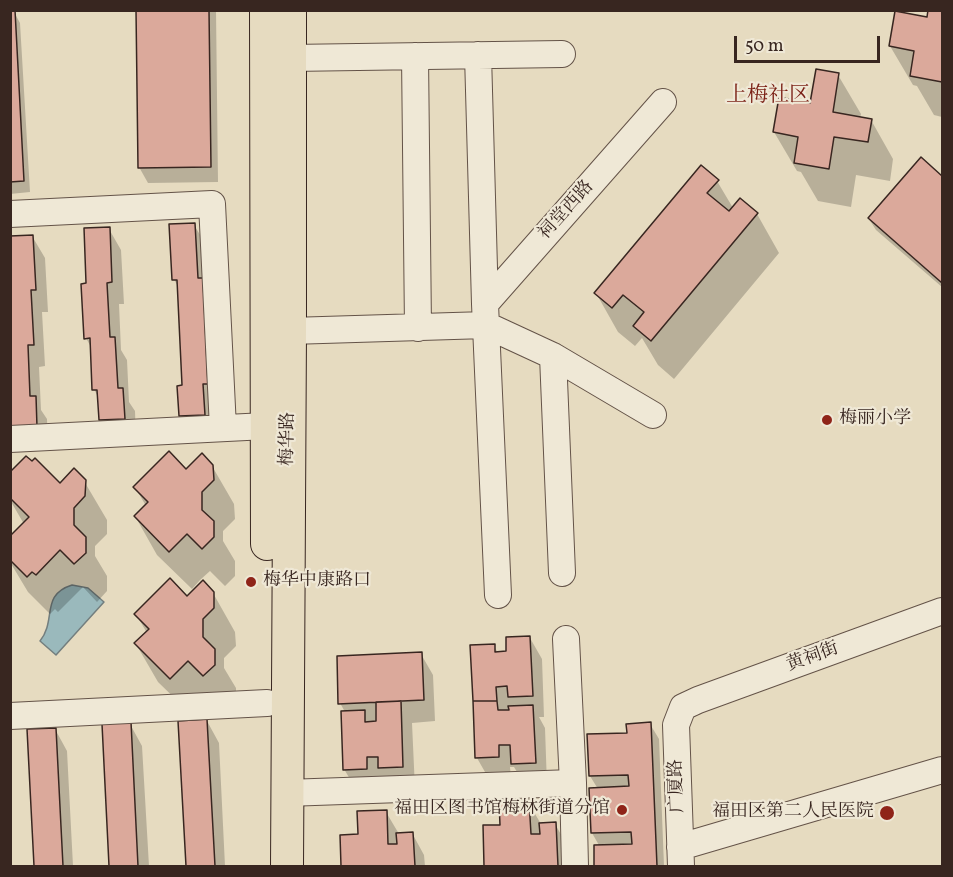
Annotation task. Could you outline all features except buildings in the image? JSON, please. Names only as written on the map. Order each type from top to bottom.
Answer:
[{"type":"main road","name":"梅华路","points":[[266,10],[267,867]]},
{"type":"main road","name":"梅华路","points":[[287,867],[290,10]]},
{"type":"street","points":[[290,58],[562,54]]},
{"type":"street","points":[[478,55],[485,314],[498,595]]},
{"type":"street","points":[[415,56],[418,327]]},
{"type":"street","name":"祠堂西路","points":[[485,314],[663,102]]},
{"type":"street","points":[[10,214],[212,204],[223,428]]},
{"type":"street","points":[[290,331],[418,327],[485,314],[653,414]]},
{"type":"street","points":[[553,356],[562,573]]},
{"type":"street","points":[[10,439],[266,426]]},
{"type":"street","name":"黄祠街","points":[[683,707],[698,699],[942,611]]},
{"type":"street","points":[[566,639],[575,867]]},
{"type":"street","points":[[10,716],[267,703]]},
{"type":"street","name":"广厦路","points":[[680,857],[676,725],[683,707]]},
{"type":"street","points":[[680,857],[942,770]]},
{"type":"street","points":[[286,793],[573,783]]},
{"type":"water","points":[[72,585],[88,588],[104,602],[56,655],[40,641],[48,625],[50,609],[56,595],[62,589]]},
{"type":"place","name":"梅丽小学","points":[[827,420]]},
{"type":"place","name":"梅华中康路口","points":[[251,582]]},
{"type":"place","name":"福田区图书馆梅林街道分馆","points":[[622,810]]},
{"type":"place","name":"福田区第二人民医院","points":[[887,813]]},
{"type":"district","name":"上梅社区","points":[[768,97]]}]
